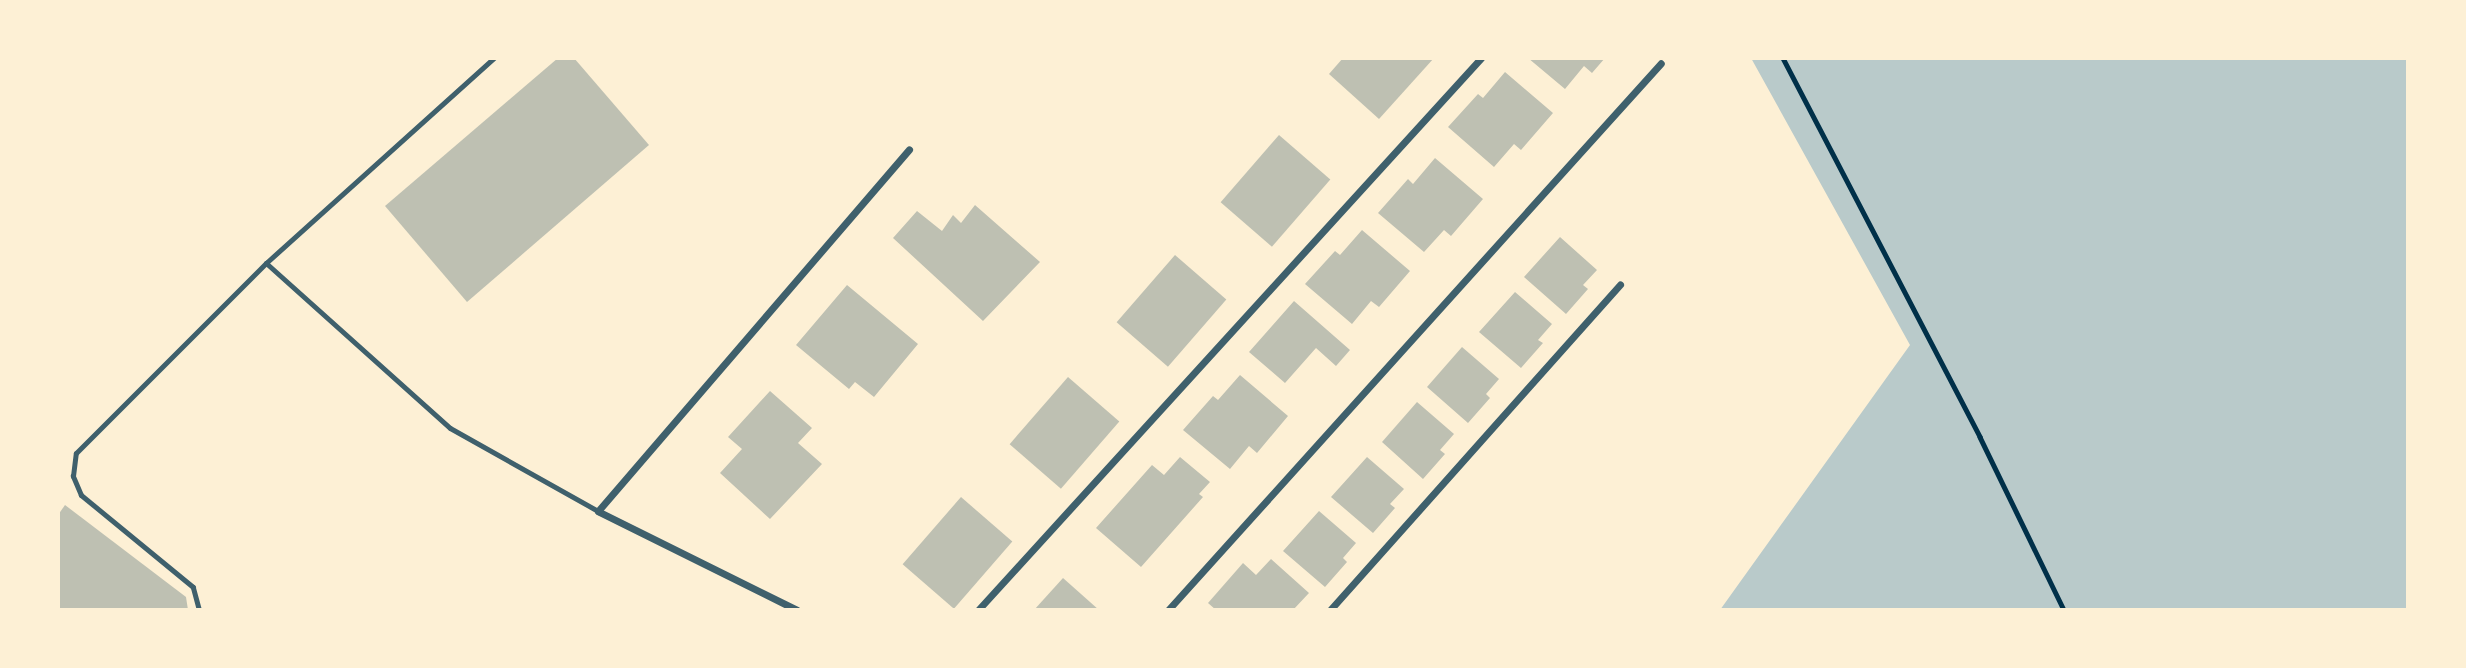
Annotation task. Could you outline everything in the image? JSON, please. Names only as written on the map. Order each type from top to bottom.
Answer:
[{"type":"street","points":[[978,610],[1481,58]]},
{"type":"street","points":[[1168,610],[1661,63]]},
{"type":"street","points":[[797,610],[598,511],[909,149]]},
{"type":"street","points":[[1329,610],[1620,284]]},
{"type":"lane","points":[[199,610],[193,587],[81,495],[73,476],[76,453],[266,263],[494,58]]},
{"type":"lane","points":[[266,263],[450,428],[598,511]]},
{"type":"path","points":[[1783,58],[1980,437],[2064,610]]},
{"type":"shaded area","points":[[1751,58],[2408,58],[2408,610],[1720,610],[1910,345]]},
{"type":"building","points":[[558,58],[574,58],[649,145],[467,302],[385,206]]},
{"type":"building","points":[[1343,58],[1434,58],[1379,119],[1329,74]]},
{"type":"building","points":[[1528,58],[1605,58],[1592,73],[1584,66],[1565,89]]},
{"type":"building","points":[[1505,72],[1553,113],[1521,150],[1514,144],[1494,167],[1448,127],[1478,94],[1483,98]]},
{"type":"building","points":[[1279,135],[1330,180],[1272,247],[1221,202]]},
{"type":"building","points":[[1435,158],[1483,199],[1451,236],[1444,230],[1424,252],[1378,213],[1408,179],[1413,184]]},
{"type":"building","points":[[975,205],[1040,262],[983,321],[893,238],[917,211],[942,231],[953,215],[961,223]]},
{"type":"building","points":[[1362,230],[1410,271],[1379,307],[1371,301],[1352,324],[1305,284],[1335,251],[1340,255]]},
{"type":"building","points":[[1560,237],[1597,270],[1583,285],[1588,289],[1566,314],[1524,277]]},
{"type":"building","points":[[1175,255],[1226,300],[1168,367],[1117,322]]},
{"type":"building","points":[[847,285],[918,344],[874,397],[855,382],[849,389],[796,345]]},
{"type":"building","points":[[1515,292],[1552,324],[1538,340],[1543,343],[1521,368],[1479,332]]},
{"type":"building","points":[[1294,301],[1350,350],[1336,366],[1316,348],[1285,383],[1249,352]]},
{"type":"building","points":[[1462,347],[1499,379],[1486,394],[1490,398],[1468,423],[1427,387]]},
{"type":"building","points":[[1240,375],[1288,416],[1257,453],[1249,446],[1230,469],[1183,430],[1213,396],[1218,400]]},
{"type":"building","points":[[1068,377],[1119,422],[1061,489],[1010,444]]},
{"type":"building","points":[[770,391],[812,428],[798,443],[822,464],[770,519],[720,473],[742,449],[728,437]]},
{"type":"building","points":[[1417,402],[1454,434],[1440,450],[1445,454],[1423,479],[1382,442]]},
{"type":"building","points":[[1180,457],[1210,482],[1199,494],[1203,497],[1141,567],[1096,528],[1152,465],[1164,475]]},
{"type":"building","points":[[1367,457],[1404,489],[1390,504],[1395,508],[1373,533],[1331,497]]},
{"type":"building","points":[[961,497],[1012,542],[954,609],[903,564]]},
{"type":"building","points":[[65,505],[186,597],[188,610],[58,610],[58,515]]},
{"type":"building","points":[[1319,511],[1356,543],[1343,558],[1347,562],[1325,587],[1283,551]]},
{"type":"building","points":[[1271,559],[1309,593],[1293,610],[1216,610],[1208,603],[1243,563],[1256,575]]},
{"type":"building","points":[[1063,578],[1099,610],[1034,610]]}]
